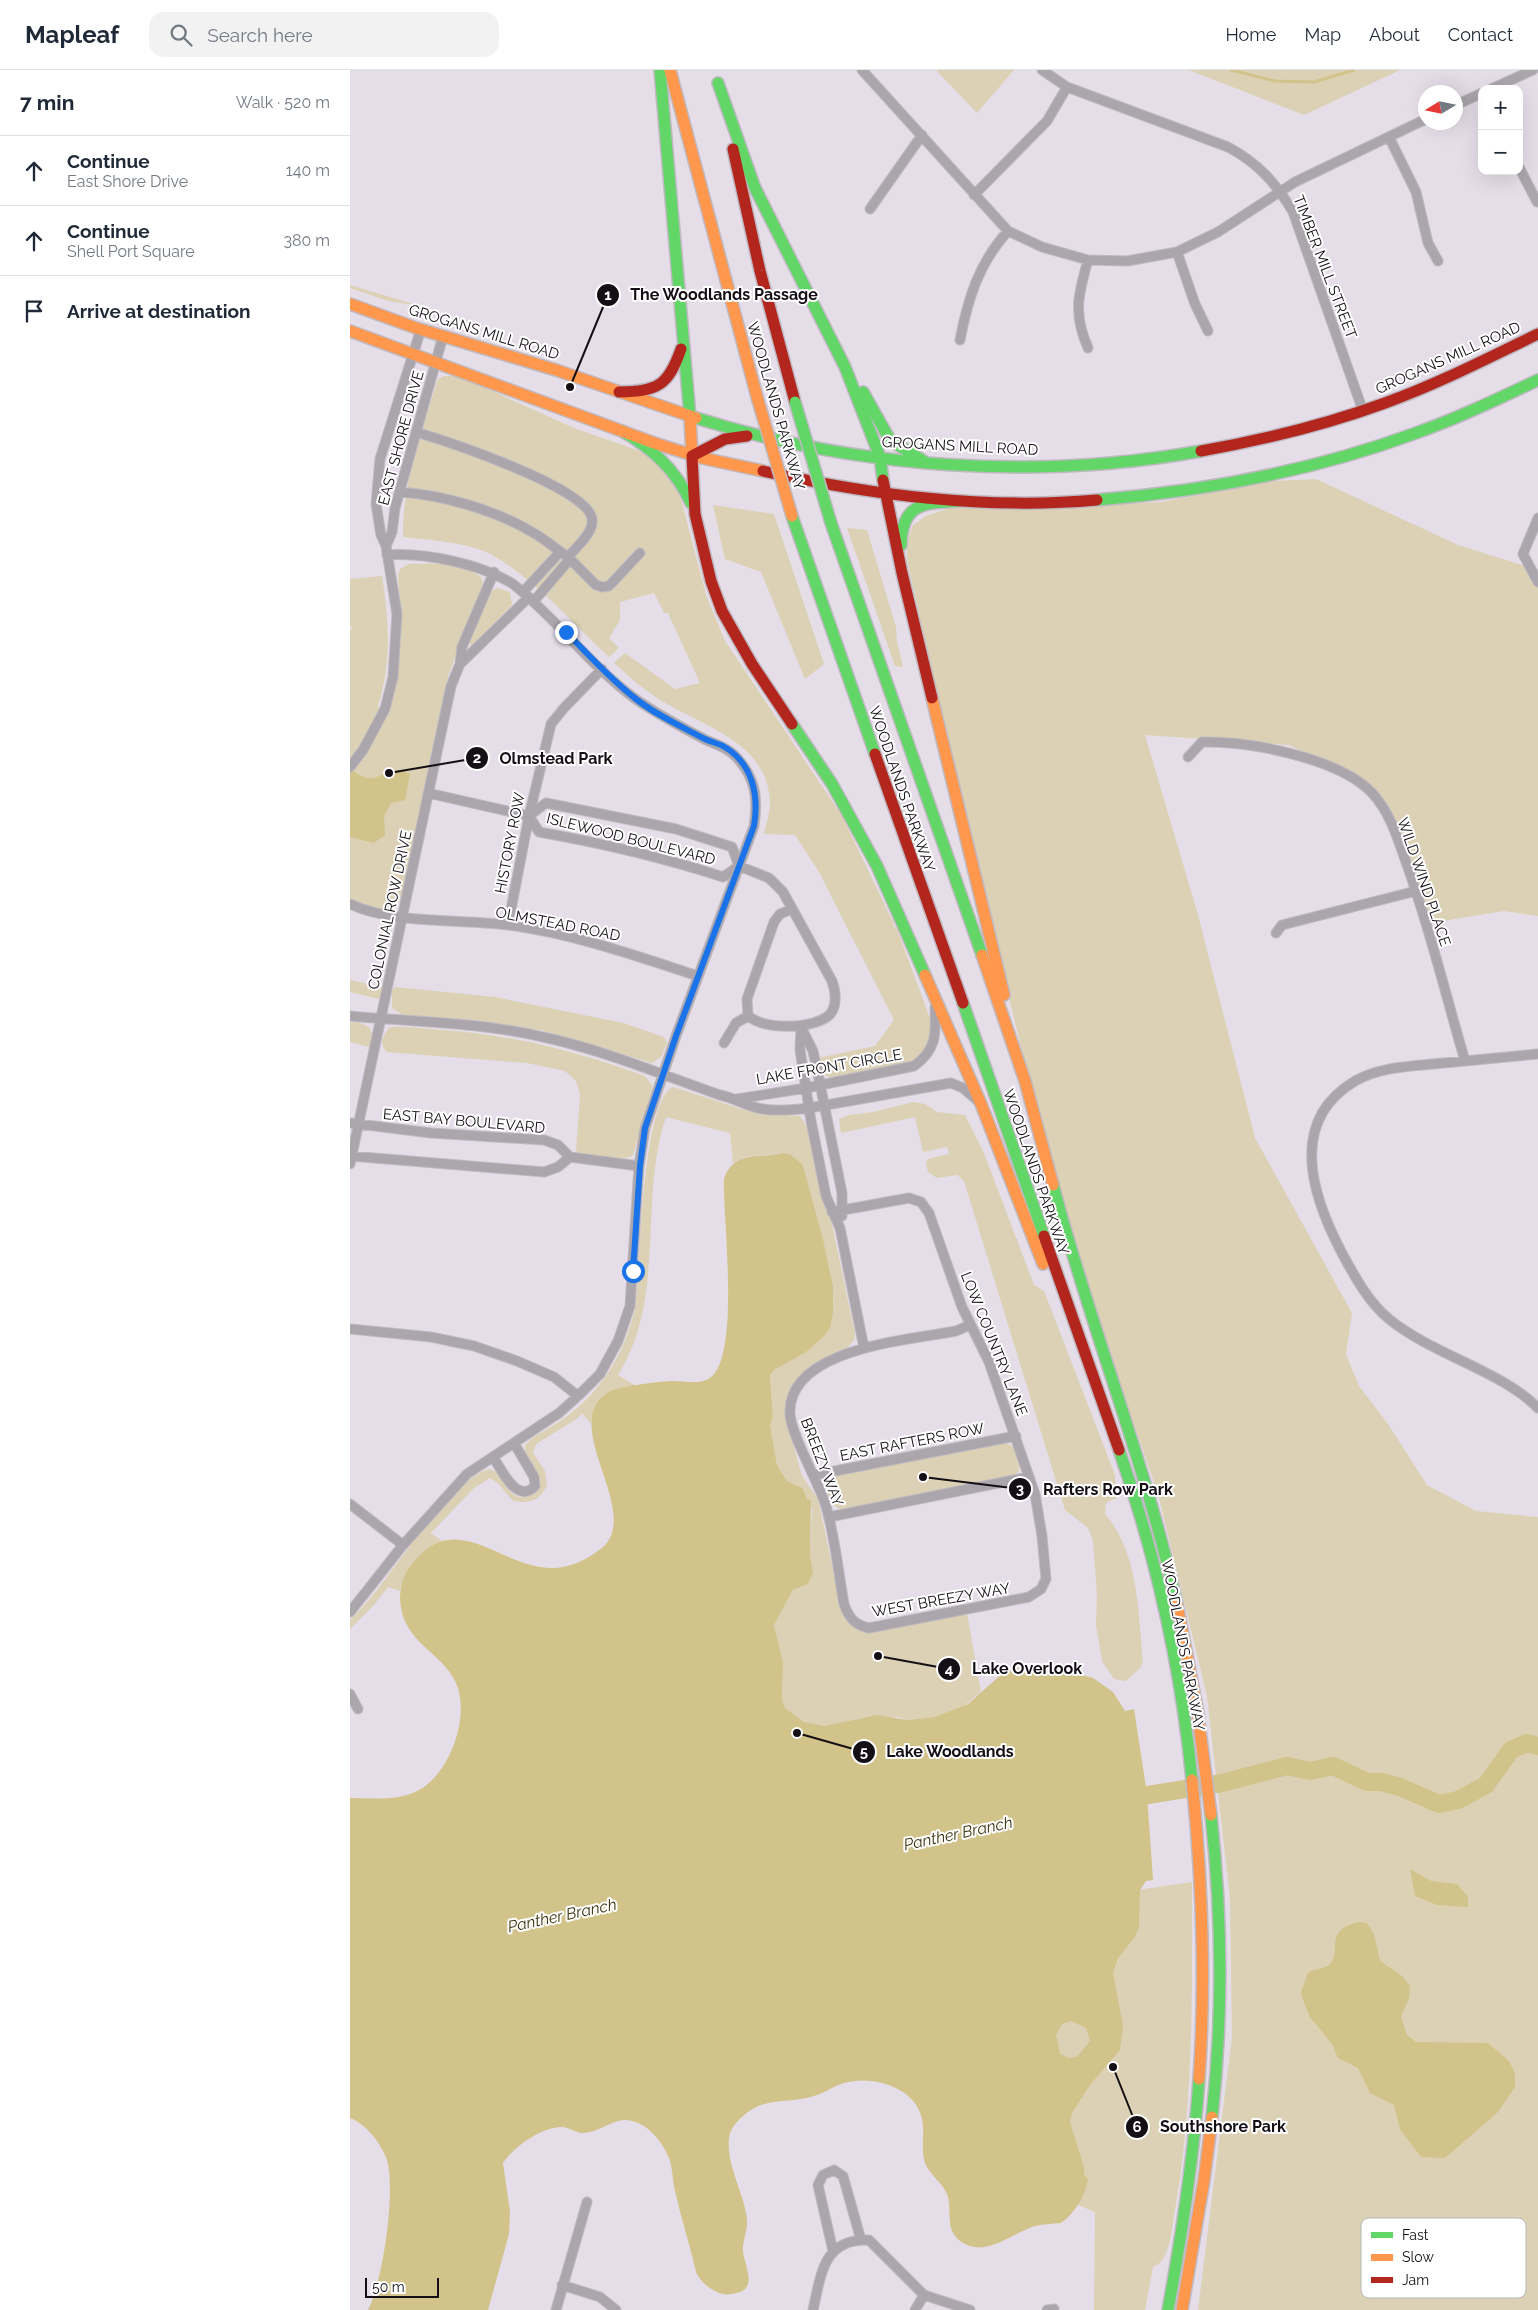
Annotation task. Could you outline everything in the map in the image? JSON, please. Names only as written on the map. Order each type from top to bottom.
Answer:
[{"type":"main road","points":[[660,70],[690,417],[695,514]]},
{"type":"main road","name":"WOODLANDS PARKWAY","points":[[670,70],[757,397],[792,516],[1130,1482],[1158,1583],[1180,1696],[1194,1789],[1202,1886],[1201,2066],[1195,2145],[1179,2261],[1168,2310]]},
{"type":"main road","name":"WOODLANDS PARKWAY","points":[[715,70],[760,271],[795,402],[831,523],[1018,1057],[1069,1241],[1145,1478],[1172,1580],[1195,1696],[1209,1787],[1219,1955],[1216,2069],[1207,2159],[1192,2264],[1182,2310]]},
{"type":"main road","points":[[718,83],[755,188],[845,367],[880,457],[884,492],[902,573],[990,932],[1018,1057]]},
{"type":"main road","name":"GROGANS MILL ROAD","points":[[350,304],[421,330],[540,364],[690,417],[761,436],[880,457],[926,462],[1022,467],[1088,464],[1176,455],[1293,432],[1363,411],[1425,388],[1538,334]]},
{"type":"main road","points":[[350,331],[692,456],[801,479],[959,501]]},
{"type":"main road","points":[[619,392],[641,392],[662,387],[669,381],[675,370],[684,341]]},
{"type":"main road","points":[[845,367],[864,393],[890,440],[926,462]]},
{"type":"main road","points":[[902,573],[900,539],[903,522],[911,508],[921,503],[959,501],[1022,503],[1092,502],[1175,493],[1237,483],[1359,452],[1419,432],[1498,400],[1538,380]]},
{"type":"main road","points":[[622,431],[655,452],[685,487],[695,514],[711,581],[726,618],[752,664],[832,784],[877,866],[934,1002],[980,1104],[1083,1368],[1098,1393]]},
{"type":"main road","points":[[692,456],[716,442],[735,436],[761,436]]},
{"type":"street","points":[[862,70],[1008,231],[1042,247],[1088,260],[1127,261],[1177,252],[1218,232],[1281,191],[1418,124]]},
{"type":"street","name":"TIMBER MILL STREET","points":[[1042,70],[1067,87],[1228,147],[1248,157],[1281,191],[1293,212],[1363,411]]},
{"type":"street","points":[[1500,85],[1533,70]]},
{"type":"street","points":[[974,195],[1047,121],[1067,87]]},
{"type":"street","points":[[1463,102],[1478,95]]},
{"type":"street","points":[[870,208],[922,135]]},
{"type":"street","points":[[1389,137],[1416,192],[1428,243],[1438,261]]},
{"type":"street","points":[[1523,174],[1536,202]]},
{"type":"street","points":[[960,340],[969,297],[975,282],[994,247],[1008,231]]},
{"type":"street","points":[[1177,252],[1195,304],[1208,331]]},
{"type":"street","points":[[1088,260],[1081,284],[1079,327],[1088,348]]},
{"type":"street","name":"EAST SHORE DRIVE","points":[[353,763],[385,709],[394,677],[397,614],[376,504],[380,459],[421,330]]},
{"type":"street","name":"EAST SHORE DRIVE","points":[[386,550],[443,336]]},
{"type":"street","points":[[416,432],[480,452],[533,475],[588,507],[592,520],[588,533],[529,596]]},
{"type":"street","points":[[400,492],[458,503],[492,514],[532,532],[566,556],[596,585],[602,588],[609,586],[640,553]]},
{"type":"street","points":[[1538,518],[1523,554],[1538,582]]},
{"type":"street","points":[[350,1612],[372,1587],[403,1545],[467,1474],[559,1413],[600,1374],[618,1341],[630,1306],[640,1166],[645,1128],[698,976],[754,826],[757,808],[755,788],[748,772],[737,758],[723,746],[662,716],[636,699],[602,670],[529,596],[494,572],[386,550]]},
{"type":"street","points":[[529,596],[566,556]]},
{"type":"street","name":"COLONIAL ROW DRIVE","points":[[350,1158],[354,1123],[381,1019],[451,686],[460,664],[462,647],[494,572]]},
{"type":"street","name":"COLONIAL ROW DRIVE","points":[[460,664],[529,596]]},
{"type":"street","name":"HISTORY ROW","points":[[508,925],[529,816],[551,724],[564,708],[602,670]]},
{"type":"street","name":"WILD WIND PLACE","points":[[1188,757],[1202,742],[1230,743],[1301,756],[1359,782],[1372,794],[1393,827],[1416,891],[1465,1061]]},
{"type":"street","name":"ISLEWOOD BOULEVARD","points":[[428,793],[529,816],[539,832],[600,843],[671,860],[723,877],[739,866],[732,847],[676,830],[546,803],[529,816]]},
{"type":"street","points":[[739,866],[769,878],[783,892],[832,981],[836,992],[835,1005],[828,1016],[801,1026],[766,1025],[748,1016]]},
{"type":"street","points":[[1276,933],[1282,925],[1416,891]]},
{"type":"street","name":"OLMSTEAD ROAD","points":[[350,904],[360,909],[402,916],[508,925],[628,952],[698,976]]},
{"type":"street","points":[[748,1016],[747,999],[774,922],[780,914],[792,909]]},
{"type":"street","name":"LAKE FRONT CIRCLE","points":[[737,1099],[820,1086],[903,1069],[922,1060],[934,1044],[934,1002]]},
{"type":"street","name":"LAKE FRONT CIRCLE","points":[[350,1016],[477,1026],[543,1037],[611,1056],[720,1095],[737,1099],[757,1108],[792,1110],[809,1108],[951,1083],[963,1088],[980,1104]]},
{"type":"street","points":[[724,1044],[736,1023],[748,1016]]},
{"type":"street","points":[[801,1026],[813,1050],[842,1194],[840,1228]]},
{"type":"street","points":[[801,1026],[800,1050],[826,1196],[840,1228],[864,1348],[956,1331],[970,1325]]},
{"type":"street","points":[[1538,1054],[1402,1067],[1356,1080],[1340,1092],[1328,1106],[1315,1128],[1311,1163],[1320,1208],[1350,1268],[1366,1293],[1387,1318],[1406,1332],[1526,1396],[1538,1408]]},
{"type":"street","name":"EAST BAY BOULEVARD","points":[[354,1123],[431,1132],[544,1140],[558,1145],[570,1158]]},
{"type":"street","points":[[350,1158],[544,1172],[558,1167],[570,1158],[640,1166]]},
{"type":"street","name":"LOW COUNTRY LANE","points":[[832,1212],[909,1198],[921,1202],[929,1213],[970,1325],[990,1362],[1029,1477],[1038,1510],[1042,1536],[1046,1579],[1041,1589]]},
{"type":"street","points":[[350,1329],[431,1337],[474,1346],[517,1361],[554,1377],[578,1396]]},
{"type":"street","name":"BREEZY WAY","points":[[848,1614],[828,1517],[814,1474],[790,1417],[793,1396],[803,1380],[840,1354],[864,1348]]},
{"type":"street","name":"EAST RAFTERS ROW","points":[[814,1474],[1016,1436]]},
{"type":"street","points":[[493,1457],[514,1488],[522,1493],[529,1492],[534,1486],[534,1477],[514,1443]]},
{"type":"street","points":[[828,1517],[1029,1477]]},
{"type":"street","points":[[350,1504],[403,1545]]},
{"type":"street","name":"WEST BREEZY WAY","points":[[848,1614],[860,1626],[869,1628],[1029,1597],[1041,1589]]},
{"type":"street","points":[[350,1694],[358,1709]]},
{"type":"street","points":[[833,2251],[818,2184],[823,2175],[834,2170],[844,2176],[861,2240]]},
{"type":"street","points":[[556,2310],[587,2202]]},
{"type":"street","points":[[813,2310],[823,2267],[833,2251],[839,2245],[861,2240],[869,2240],[924,2294],[970,2310]]},
{"type":"street","points":[[562,2285],[600,2297],[616,2310]]},
{"type":"street","points":[[915,2310],[924,2294]]},
{"type":"shaded area","points":[[936,70],[1014,70],[977,113]]},
{"type":"shaded area","points":[[1189,70],[1400,70],[1304,115]]},
{"type":"shaded area","points":[[350,285],[420,306],[388,301],[350,288]]},
{"type":"shaded area","points":[[444,376],[459,376],[574,428],[637,450],[651,457],[666,470],[681,499],[706,595],[725,641],[842,816],[894,924],[893,926],[897,929],[932,1024],[931,1036],[927,1046],[911,1062],[833,1078],[826,1076],[822,1071],[818,1058],[875,1046],[894,1020],[819,872],[795,835],[764,834],[770,803],[767,783],[759,767],[748,753],[734,741],[654,696],[614,663],[625,653],[675,689],[700,683],[668,613],[664,613],[654,593],[620,602],[620,620],[609,638],[619,648],[609,657],[522,575],[490,554],[459,544],[403,537],[406,496],[414,457],[438,379]]},
{"type":"shaded area","points":[[1316,479],[1458,545],[1538,570],[1538,916],[1504,911],[1430,923],[1399,830],[1382,796],[1366,781],[1289,745],[1145,735],[1198,915],[1255,1138],[1352,1313],[1346,1354],[1359,1386],[1388,1424],[1427,1485],[1476,1511],[1538,1517],[1538,2310],[1198,2310],[1232,2037],[1230,1898],[1207,1696],[1158,1494],[1100,1325],[1034,1102],[907,560],[907,543],[912,526],[926,516],[953,507],[1006,510],[1162,502],[1273,481]]},
{"type":"shaded area","points":[[713,505],[774,514],[824,664],[805,679],[761,572],[725,559]]},
{"type":"shaded area","points":[[847,528],[867,530],[896,627],[897,642],[903,667],[895,666]]},
{"type":"shaded area","points":[[409,564],[446,564],[465,568],[481,577],[483,584],[448,676],[401,900],[391,910],[381,910],[350,900],[350,631],[352,628],[350,626],[350,579],[382,576],[388,641],[386,673],[378,706],[389,711],[394,694],[399,661],[398,575],[400,569]]},
{"type":"shaded area","points":[[497,588],[510,592],[512,605],[471,646],[469,640],[488,593]]},
{"type":"shaded area","points":[[350,980],[379,986],[382,989],[379,999],[350,992]]},
{"type":"shaded area","points":[[395,987],[495,997],[623,1023],[664,1037],[667,1043],[661,1057],[652,1063],[544,1031],[474,1020],[403,1015],[392,1008],[392,991]]},
{"type":"shaded area","points":[[350,1022],[361,1023],[370,1028],[373,1037],[369,1047],[350,1042]]},
{"type":"shaded area","points":[[389,1028],[469,1032],[520,1040],[595,1059],[645,1076],[652,1085],[652,1089],[633,1155],[604,1159],[580,1154],[576,1151],[580,1094],[576,1081],[565,1071],[527,1063],[387,1052],[382,1040]]},
{"type":"shaded area","points":[[673,1087],[748,1111],[800,1116],[814,1138],[855,1334],[854,1340],[849,1346],[791,1387],[785,1415],[802,1476],[818,1499],[841,1606],[846,1619],[856,1628],[967,1613],[981,1692],[960,1709],[935,1717],[907,1720],[897,1717],[860,1718],[825,1726],[804,1722],[785,1708],[782,1700],[783,1662],[774,1625],[793,1590],[808,1584],[813,1573],[810,1554],[812,1508],[807,1499],[787,1481],[777,1465],[770,1425],[773,1417],[770,1375],[774,1370],[809,1347],[828,1323],[832,1313],[833,1302],[828,1264],[803,1165],[782,1153],[746,1157],[733,1163],[730,1133],[666,1117],[658,1149],[647,1281],[642,1314],[633,1345],[618,1375],[636,1386],[615,1389],[591,1419],[591,1424],[582,1413],[578,1418],[536,1444],[533,1453],[545,1471],[547,1485],[537,1498],[528,1502],[512,1500],[498,1483],[490,1478],[474,1488],[431,1533],[443,1542],[427,1550],[415,1561],[406,1575],[400,1591],[388,1587],[373,1606],[350,1629],[350,1620],[382,1583],[433,1516],[469,1480],[488,1469],[499,1475],[509,1490],[518,1497],[530,1496],[534,1493],[539,1484],[525,1452],[525,1445],[577,1409],[610,1371],[625,1341],[635,1308],[644,1189],[654,1122],[662,1099]]},
{"type":"shaded area","points":[[913,1102],[925,1104],[937,1112],[965,1115],[984,1153],[1034,1285],[1044,1291],[1115,1475],[1116,1498],[1106,1503],[1105,1514],[1125,1547],[1131,1565],[1138,1603],[1143,1661],[1140,1668],[1126,1681],[1114,1679],[1102,1661],[1096,1625],[1097,1595],[1093,1541],[1088,1528],[1065,1510],[964,1181],[957,1175],[937,1178],[928,1172],[926,1163],[928,1159],[949,1154],[947,1147],[923,1152],[915,1117],[841,1133],[839,1119],[849,1115],[873,1112]]},
{"type":"shaded area","points":[[1002,1443],[1011,1446],[1019,1457],[1019,1471],[1013,1477],[842,1510],[831,1504],[826,1488],[828,1479],[834,1476]]},
{"type":"shaded area","points":[[1192,1882],[1192,2005],[1189,2087],[1181,2169],[1170,2242],[1164,2258],[1153,2267],[1145,2310],[1094,2310],[1095,2212],[1078,2205],[1013,2149],[1082,1898]]},
{"type":"water","points":[[350,768],[368,778],[378,777],[396,770],[410,774],[405,800],[391,803],[384,816],[385,835],[374,843],[350,837]]},
{"type":"water","points":[[783,1153],[791,1155],[803,1165],[823,1239],[833,1287],[833,1312],[830,1328],[825,1335],[806,1352],[774,1370],[770,1375],[773,1417],[770,1425],[777,1465],[787,1481],[803,1489],[807,1499],[811,1500],[810,1554],[813,1573],[808,1584],[793,1590],[774,1625],[783,1662],[782,1700],[785,1708],[804,1722],[825,1726],[877,1715],[907,1720],[935,1717],[968,1704],[1004,1672],[1034,1664],[1045,1664],[1093,1678],[1113,1692],[1125,1711],[1134,1709],[1147,1794],[1153,1880],[1146,1881],[1140,1890],[1139,1927],[1135,1937],[1118,1958],[1113,1973],[1123,2026],[1120,2050],[1090,2085],[1072,2113],[1070,2122],[1084,2167],[1084,2174],[1088,2180],[1086,2186],[1075,2209],[1061,2223],[1035,2226],[992,2245],[974,2247],[958,2240],[951,2229],[948,2197],[925,2163],[921,2115],[916,2105],[900,2090],[878,2082],[855,2081],[840,2084],[807,2098],[760,2105],[740,2118],[729,2138],[730,2158],[747,2219],[743,2252],[748,2282],[747,2287],[743,2291],[724,2294],[707,2286],[696,2272],[675,2191],[669,2158],[653,2133],[643,2125],[625,2120],[588,2133],[581,2133],[563,2127],[555,2128],[546,2130],[521,2144],[503,2163],[510,2212],[509,2234],[488,2310],[368,2310],[374,2297],[383,2257],[387,2234],[390,2189],[389,2171],[383,2151],[367,2129],[350,2118],[350,1798],[405,1796],[426,1786],[437,1775],[454,1745],[461,1713],[460,1697],[450,1672],[415,1637],[408,1627],[400,1600],[404,1578],[407,1571],[424,1551],[442,1541],[459,1540],[476,1544],[532,1565],[552,1568],[576,1563],[598,1551],[611,1535],[614,1515],[594,1444],[592,1422],[597,1403],[615,1389],[658,1382],[702,1381],[706,1380],[717,1369],[724,1348],[727,1320],[728,1288],[724,1179],[728,1170],[740,1160],[748,1157]],"holes":[[[1071,2021],[1086,2028],[1090,2041],[1077,2057],[1069,2058],[1060,2054],[1056,2035],[1062,2024]]]},
{"type":"water","points":[[1410,1869],[1431,1881],[1457,1884],[1468,1897],[1468,1907],[1437,1905],[1415,1896]]},
{"type":"water","points":[[1360,1922],[1367,1923],[1374,1934],[1380,1961],[1402,1976],[1410,1986],[1409,1998],[1401,2017],[1407,2035],[1416,2042],[1488,2043],[1509,2061],[1515,2074],[1515,2087],[1498,2112],[1445,2158],[1421,2157],[1400,2129],[1394,2105],[1370,2093],[1358,2068],[1338,2058],[1332,2044],[1310,2017],[1304,2003],[1301,1992],[1308,1973],[1330,1964],[1335,1952],[1337,1935],[1348,1925]]},
{"type":"waterway","points":[[1231,70],[1275,81],[1314,82],[1354,70]]},
{"type":"waterway","name":"Panther Branch","points":[[1123,1799],[1222,1783],[1287,1766],[1310,1771],[1333,1766],[1367,1782],[1382,1782],[1400,1787],[1439,1804],[1458,1800],[1486,1785],[1511,1750],[1527,1743],[1538,1746]]},
{"type":"traffic: fast","points":[[660,70],[690,417]]},
{"type":"traffic: fast","points":[[718,83],[755,188],[845,367],[880,457],[883,480]]},
{"type":"traffic: fast","points":[[1097,500],[1219,485],[1299,469],[1377,446],[1432,427],[1538,380]]},
{"type":"traffic: fast","points":[[863,392],[890,440],[925,462]]},
{"type":"traffic: fast","points":[[795,402],[831,523]]},
{"type":"traffic: fast","points":[[696,418],[757,435],[819,448],[882,458],[946,464],[1010,467],[1075,466],[1201,451]]},
{"type":"traffic: fast","points":[[622,431],[644,445],[663,461],[678,480],[691,503]]},
{"type":"traffic: fast","points":[[901,545],[902,531],[910,513],[925,505],[959,501]]},
{"type":"traffic: fast","points":[[792,516],[875,754]]},
{"type":"traffic: fast","points":[[831,523],[982,955]]},
{"type":"traffic: fast","points":[[792,724],[832,784],[877,866],[925,975]]},
{"type":"traffic: fast","points":[[963,1003],[1044,1236]]},
{"type":"traffic: fast","points":[[1053,1185],[1083,1290],[1149,1498],[1177,1604]]},
{"type":"traffic: fast","points":[[1119,1450],[1144,1531],[1165,1613],[1181,1696],[1192,1780]]},
{"type":"traffic: fast","points":[[1211,1815],[1215,1853],[1220,1966],[1218,2042],[1212,2117]]},
{"type":"traffic: fast","points":[[1168,2310],[1187,2195],[1199,2079]]},
{"type":"traffic: slow","points":[[670,70],[757,397]]},
{"type":"traffic: slow","points":[[350,304],[416,328],[556,370],[696,418]]},
{"type":"traffic: slow","points":[[350,331],[657,444],[702,458],[763,471]]},
{"type":"traffic: slow","points":[[757,397],[792,516]]},
{"type":"traffic: slow","points":[[690,417],[692,456]]},
{"type":"traffic: slow","points":[[932,698],[1004,995]]},
{"type":"traffic: slow","points":[[982,955],[1025,1081],[1053,1185]]},
{"type":"traffic: slow","points":[[925,975],[981,1104],[1043,1264]]},
{"type":"traffic: slow","points":[[1177,1604],[1197,1708],[1211,1815]]},
{"type":"traffic: slow","points":[[1192,1780],[1202,1929],[1199,2079]]},
{"type":"traffic: slow","points":[[1182,2310],[1204,2180],[1212,2117]]},
{"type":"traffic: jam","points":[[733,149],[760,271],[795,402]]},
{"type":"traffic: jam","points":[[1201,451],[1294,431],[1362,411],[1405,396],[1444,379],[1538,334]]},
{"type":"traffic: jam","points":[[619,392],[643,390],[660,384],[671,371],[681,349]]},
{"type":"traffic: jam","points":[[692,456],[725,439],[747,436]]},
{"type":"traffic: jam","points":[[692,456],[695,514],[711,581],[722,611],[752,664],[792,724]]},
{"type":"traffic: jam","points":[[763,471],[845,487],[971,502],[1055,503],[1097,500]]},
{"type":"traffic: jam","points":[[883,480],[902,573],[932,698]]},
{"type":"traffic: jam","points":[[875,754],[963,1003]]},
{"type":"traffic: jam","points":[[1044,1236],[1119,1450]]},
{"type":"place","name":"The Woodlands Passage","points":[[570,387]]},
{"type":"place","name":"Olmstead Park","points":[[389,773]]},
{"type":"place","name":"Rafters Row Park","points":[[923,1477]]},
{"type":"place","name":"Lake Overlook","points":[[878,1656]]},
{"type":"place","name":"Lake Woodlands","points":[[797,1733]]},
{"type":"place","name":"Southshore Park","points":[[1113,2067]]},
{"type":"route","points":[[566,632],[602,670],[636,699],[662,716],[723,746],[737,758],[748,772],[755,788],[757,808],[754,826],[676,1036],[645,1128],[640,1166],[633,1271]]}]
